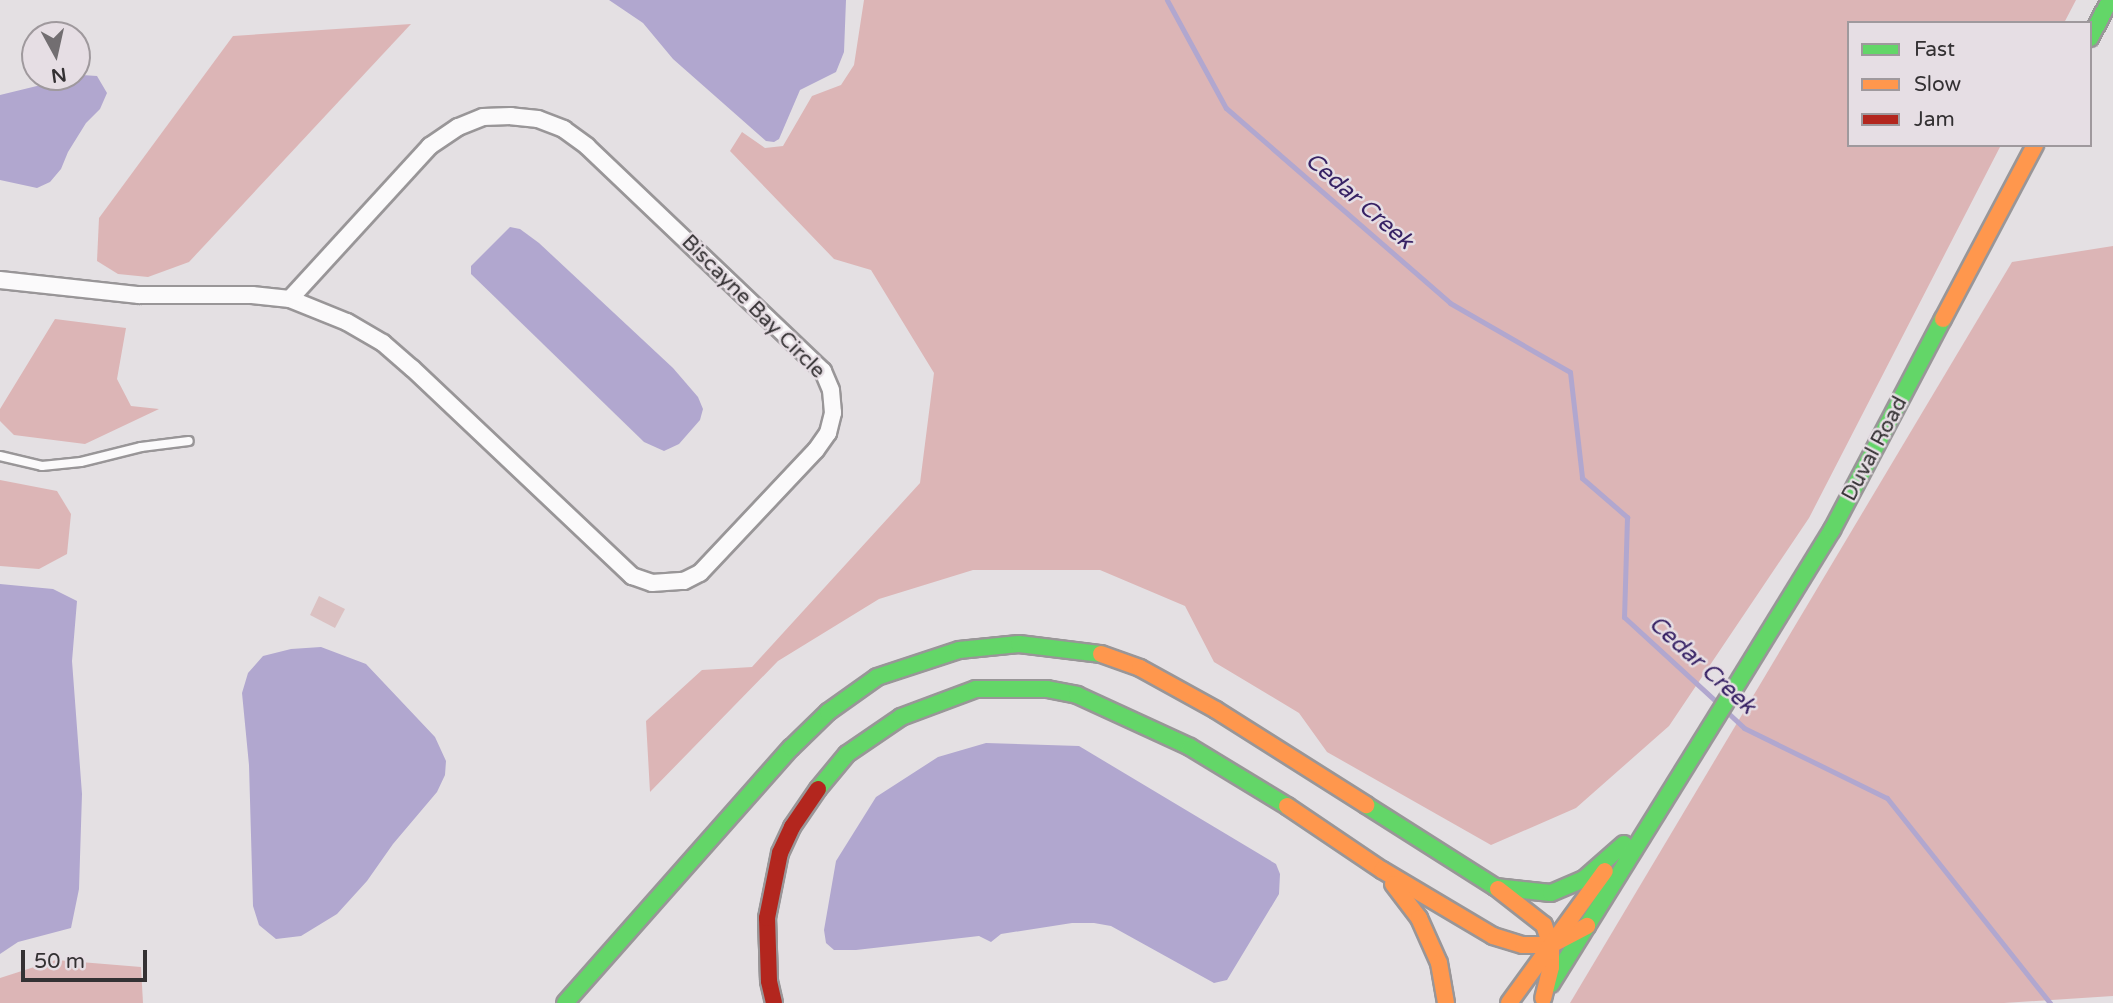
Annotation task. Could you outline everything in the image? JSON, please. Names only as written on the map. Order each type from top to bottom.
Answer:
[{"type":"main road","points":[[2092,34],[2110,0]]},
{"type":"main road","name":"Duval Road","points":[[1701,743],[1832,530],[2034,147]]},
{"type":"main road","points":[[565,1003],[791,748],[828,712],[877,677],[931,658],[984,646],[1018,644],[1111,656],[1140,668],[1216,710],[1495,887],[1544,925],[1551,945],[1551,967],[1541,1000]]},
{"type":"main road","points":[[774,1003],[769,981],[767,918],[780,853],[792,827],[831,770],[847,754],[901,717],[953,695],[976,690],[1047,688],[1077,695],[1105,706],[1190,747],[1281,802],[1382,870],[1493,936],[1523,945],[1551,945],[1587,926]]},
{"type":"main road","points":[[1509,1003],[1673,775],[1701,743]]},
{"type":"main road","points":[[1541,1000],[1701,743]]},
{"type":"main road","points":[[1495,887],[1551,893],[1584,879],[1624,845]]},
{"type":"main road","points":[[1382,870],[1419,918],[1439,963],[1446,1003]]},
{"type":"street","name":"Biscayne Bay Circle","points":[[483,117],[538,119],[564,129],[579,141],[823,371],[831,390],[833,413],[828,433],[816,450],[700,573],[684,581],[667,584],[632,576],[383,343],[347,322],[290,299],[430,146],[458,127],[483,117]]},
{"type":"street","points":[[0,280],[139,295],[223,293],[290,299]]},
{"type":"lane","points":[[0,456],[42,466],[81,462],[141,447],[189,441]]},
{"type":"shaded area","points":[[609,0],[846,0],[844,52],[836,72],[800,90],[779,139],[774,142],[766,141],[673,59],[643,23]]},
{"type":"shaded area","points":[[864,0],[2076,0],[2065,21],[1847,21],[1847,147],[2000,147],[1809,518],[1669,726],[1576,808],[1491,845],[1327,752],[1299,713],[1214,662],[1185,606],[1100,570],[973,570],[879,599],[778,661],[650,792],[646,721],[702,670],[752,667],[920,483],[934,373],[871,270],[834,259],[730,151],[742,132],[765,148],[783,146],[812,96],[841,85],[854,65]]},
{"type":"shaded area","points":[[411,24],[189,262],[148,277],[118,274],[97,261],[99,218],[233,36]]},
{"type":"shaded area","points":[[91,76],[97,76],[107,93],[100,109],[86,123],[68,152],[61,169],[50,182],[37,188],[0,180],[0,95],[21,90],[91,91]]},
{"type":"shaded area","points":[[510,227],[520,229],[539,243],[673,368],[698,397],[703,409],[700,420],[679,444],[664,451],[644,442],[471,274],[471,266]]},
{"type":"shaded area","points":[[2113,246],[2113,996],[2004,1003],[1570,1003],[2012,262]]},
{"type":"shaded area","points":[[55,319],[126,328],[117,379],[131,406],[159,409],[85,444],[14,435],[0,421],[0,409]]},
{"type":"shaded area","points":[[0,480],[57,491],[71,514],[67,554],[39,569],[0,566]]},
{"type":"shaded area","points":[[0,584],[53,589],[77,601],[72,661],[82,794],[79,889],[71,928],[18,942],[0,954]]},
{"type":"shaded area","points":[[319,596],[345,609],[335,628],[310,615]]},
{"type":"shaded area","points":[[321,647],[366,664],[435,737],[446,761],[445,775],[437,792],[393,844],[367,881],[337,914],[301,936],[276,939],[259,925],[253,906],[249,765],[242,693],[248,673],[263,656],[291,649]]},
{"type":"shaded area","points":[[986,743],[1079,746],[1276,864],[1280,874],[1279,894],[1227,980],[1214,983],[1111,926],[1094,923],[1072,923],[1001,934],[991,942],[979,936],[856,950],[834,950],[826,943],[824,930],[836,861],[876,797],[938,757]]},
{"type":"shaded area","points":[[56,960],[141,967],[143,1003],[0,1003],[0,978]]},
{"type":"waterway","name":"Cedar Creek","points":[[1167,0],[1226,108],[1450,303],[1570,372],[1582,478],[1627,517],[1624,617],[1720,705]]},
{"type":"waterway","name":"Cedar Creek","points":[[1727,712],[1744,728],[1887,798],[2050,1003]]},
{"type":"traffic: fast","points":[[2092,34],[2110,0]]},
{"type":"traffic: fast","points":[[1731,694],[1832,530],[1943,319]]},
{"type":"traffic: fast","points":[[565,1003],[791,748],[828,712],[877,677],[959,650],[1019,644],[1101,654]]},
{"type":"traffic: fast","points":[[818,789],[847,754],[901,717],[976,689],[1047,689],[1077,695],[1190,747],[1287,806]]},
{"type":"traffic: fast","points":[[1551,984],[1731,694]]},
{"type":"traffic: fast","points":[[1366,805],[1495,887],[1551,893],[1584,879],[1624,844]]},
{"type":"traffic: slow","points":[[1943,319],[2034,147]]},
{"type":"traffic: slow","points":[[1101,654],[1140,668],[1216,710],[1366,805]]},
{"type":"traffic: slow","points":[[1287,806],[1382,870],[1493,936],[1523,945],[1551,945],[1587,926]]},
{"type":"traffic: slow","points":[[1509,1003],[1605,871]]},
{"type":"traffic: slow","points":[[1393,884],[1419,918],[1439,963],[1446,1003]]},
{"type":"traffic: slow","points":[[1498,889],[1544,925],[1551,945],[1551,967],[1543,998]]},
{"type":"traffic: jam","points":[[774,1003],[769,981],[767,918],[780,853],[792,827],[818,789]]}]
